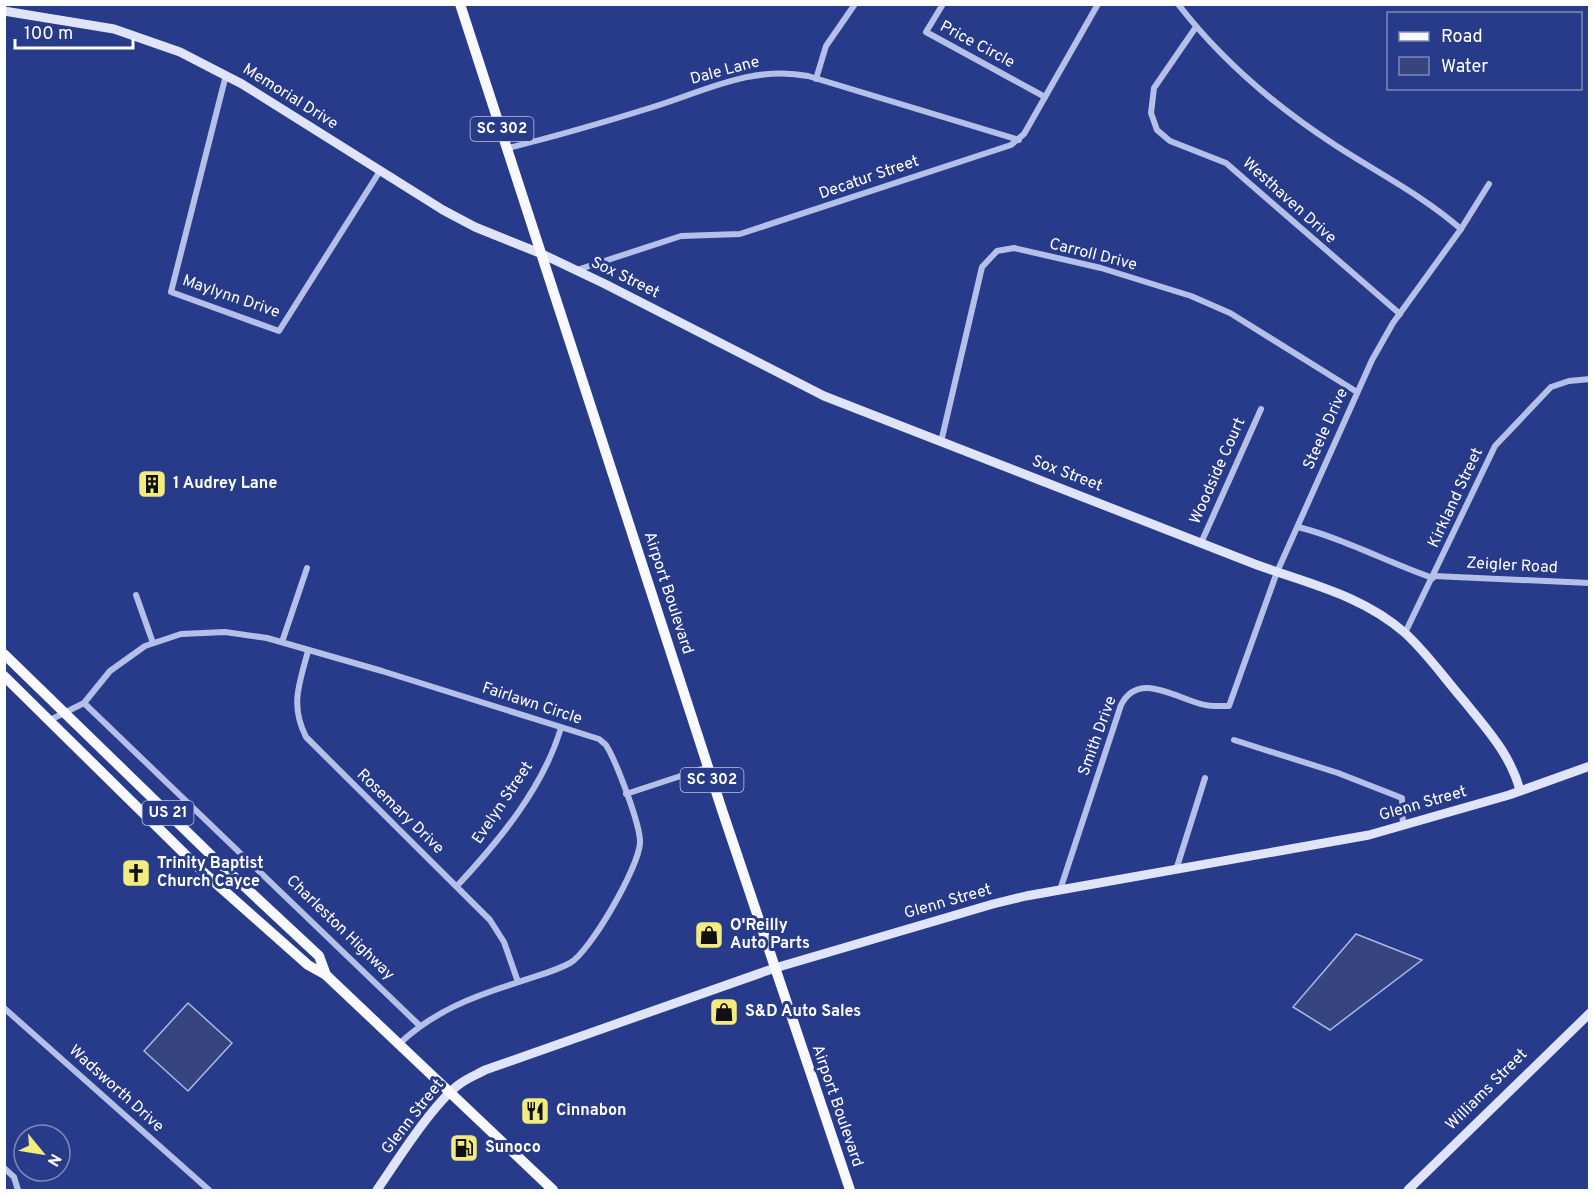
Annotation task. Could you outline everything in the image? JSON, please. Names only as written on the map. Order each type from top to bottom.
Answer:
[{"type":"main road","name":"Airport Boulevard","points":[[460,4],[774,968],[850,1191]]},
{"type":"main road","name":"US 21","points":[[4,654],[215,859],[319,956],[326,975]]},
{"type":"main road","name":"US 21","points":[[4,676],[202,871],[308,965],[326,975],[553,1191]]},
{"type":"street","points":[[816,79],[826,46],[855,4]]},
{"type":"street","name":"Price Circle","points":[[943,4],[926,32],[1045,97]]},
{"type":"street","points":[[1019,140],[1098,4]]},
{"type":"street","points":[[1178,4],[1230,66],[1333,144],[1401,184],[1461,229]]},
{"type":"street","name":"Memorial Drive","points":[[4,11],[114,29],[180,52],[226,75],[475,228],[542,254]]},
{"type":"street","name":"Westhaven Drive","points":[[1196,27],[1154,88],[1151,113],[1157,129],[1170,141],[1226,164],[1400,314]]},
{"type":"street","name":"Dale Lane","points":[[508,148],[615,119],[747,76],[782,73],[816,79],[1019,140]]},
{"type":"street","name":"Maylynn Drive","points":[[226,75],[171,292],[279,331],[380,171]]},
{"type":"street","name":"Decatur Street","points":[[575,271],[681,236],[740,234],[1003,149],[1019,140]]},
{"type":"street","name":"Steele Drive","points":[[1229,706],[1278,572],[1372,360],[1400,314],[1461,229],[1489,184]]},
{"type":"street","name":"Carroll Drive","points":[[941,442],[982,267],[987,259],[1006,249],[1023,250],[1101,268],[1215,306],[1260,330],[1357,392]]},
{"type":"street","name":"Sox Street","points":[[542,254],[824,396],[1201,543],[1278,572],[1315,582],[1346,596],[1377,613],[1405,633],[1503,749],[1520,790]]},
{"type":"street","name":"Kirkland Street","points":[[1405,633],[1490,453],[1551,387],[1569,381],[1590,379]]},
{"type":"street","name":"Woodside Court","points":[[1201,543],[1261,409]]},
{"type":"street","name":"Zeigler Road","points":[[1298,527],[1331,535],[1399,566],[1433,577],[1590,584]]},
{"type":"street","points":[[282,642],[307,568]]},
{"type":"street","points":[[136,595],[153,643]]},
{"type":"street","name":"Fairlawn Circle","points":[[50,720],[84,703],[110,671],[130,655],[153,643],[181,634],[208,632],[251,635],[282,642],[382,671],[599,740],[606,745],[637,826],[640,844],[636,859],[586,949],[574,961],[457,1004],[419,1025],[399,1044]]},
{"type":"street","name":"Rosemary Drive","points":[[308,651],[296,704],[298,722],[306,737],[457,886],[500,934],[518,982]]},
{"type":"street","name":"Smith Drive","points":[[1060,890],[1121,705],[1130,691],[1145,686],[1208,706],[1229,706]]},
{"type":"street","name":"Charleston Highway","points":[[84,703],[419,1025]]},
{"type":"street","name":"Evelyn Street","points":[[457,886],[497,840],[527,798],[541,775],[561,728]]},
{"type":"street","points":[[1234,740],[1338,773],[1402,798],[1403,826]]},
{"type":"street","name":"Glenn Street","points":[[377,1191],[450,1092],[463,1081],[485,1070],[774,968],[993,904],[1060,890],[1292,850],[1403,826],[1590,766]]},
{"type":"street","points":[[626,794],[708,767]]},
{"type":"street","points":[[1176,870],[1205,778]]},
{"type":"street","name":"Wadsworth Drive","points":[[4,1008],[209,1191]]},
{"type":"street","name":"Williams Street","points":[[1407,1191],[1590,1013]]},
{"type":"street","points":[[4,1168],[14,1178],[18,1191]]},
{"type":"water","points":[[1356,934],[1422,960],[1330,1030],[1293,1007]]},
{"type":"water","points":[[188,1003],[232,1043],[188,1091],[144,1051]]},
{"type":"place","name":"1 Audrey Lane","points":[[152,484]]},
{"type":"place","name":"Trinity Baptist Church Cayce","points":[[136,873]]},
{"type":"place","name":"O'Reilly Auto Parts","points":[[709,935]]},
{"type":"place","name":"S&D Auto Sales","points":[[724,1012]]},
{"type":"place","name":"Cinnabon","points":[[535,1111]]},
{"type":"place","name":"Sunoco","points":[[464,1148]]}]
